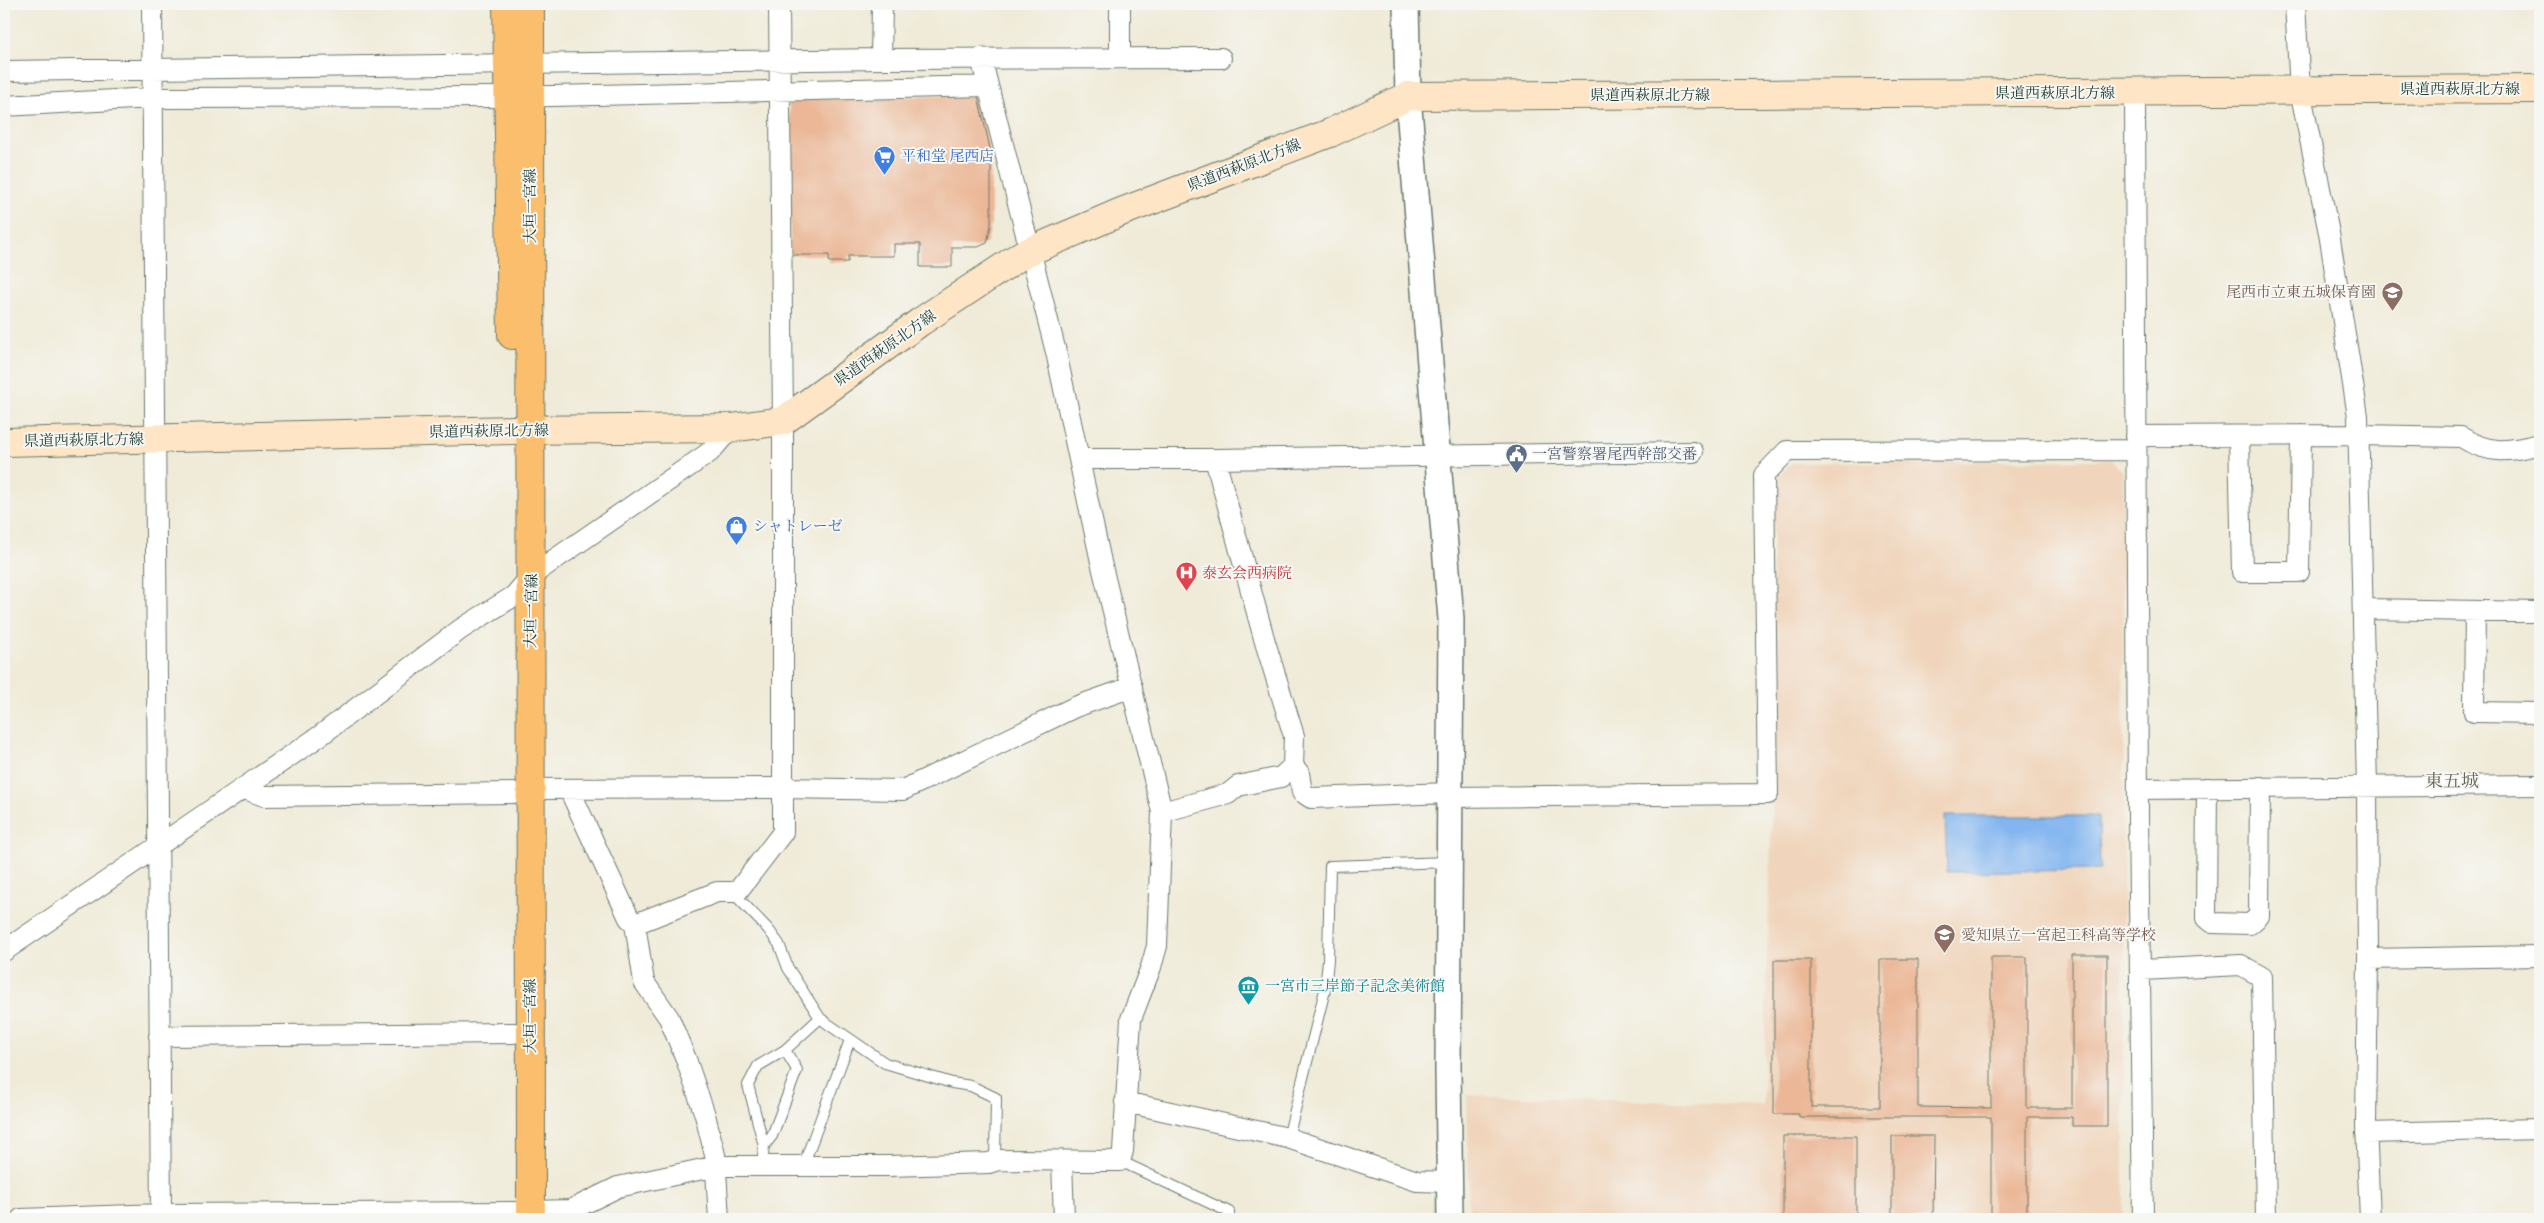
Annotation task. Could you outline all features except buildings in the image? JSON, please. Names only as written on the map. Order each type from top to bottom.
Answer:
[{"type":"main road","name":"大垣一宮線","points":[[508,4],[520,65]]},
{"type":"main road","name":"大垣一宮線","points":[[523,1215],[522,791],[514,596],[522,430],[520,65],[530,4]]},
{"type":"main road","name":"県道西萩原北方線","points":[[4,442],[522,430],[731,428],[784,421],[920,322],[1031,251],[1121,212],[1330,132],[1408,96],[2136,93],[2540,89]]},
{"type":"main road","name":"大垣一宮線","points":[[522,430],[532,575],[522,791],[514,1033],[523,1215]]},
{"type":"street","points":[[152,4],[160,845],[159,1036],[161,1217]]},
{"type":"street","points":[[635,924],[717,892],[737,892],[783,832],[784,421],[778,4]]},
{"type":"street","points":[[881,59],[882,4]]},
{"type":"street","points":[[1120,4],[1120,58]]},
{"type":"street","points":[[1406,4],[1408,96],[1451,619],[1449,795],[1450,1219]]},
{"type":"street","points":[[2295,4],[2300,90],[2329,233],[2358,416],[2367,786],[2366,1133],[2370,1219]]},
{"type":"street","points":[[21,1219],[523,1215],[570,1210],[618,1187],[717,1166],[889,1166],[988,1163],[995,1161],[1120,1160],[1123,1151],[1124,1102],[1131,1018],[1157,946],[1162,812],[1102,562],[1080,458],[1031,251],[982,58]]},
{"type":"street","points":[[4,71],[881,59],[1221,58]]},
{"type":"street","points":[[4,106],[152,98],[520,97],[780,89],[988,86]]},
{"type":"street","points":[[2136,93],[2136,443],[2143,1219]]},
{"type":"street","points":[[4,952],[245,789],[321,735],[461,630],[514,596],[532,575],[710,452],[731,428]]},
{"type":"street","points":[[2239,436],[2242,572],[2299,572],[2301,435]]},
{"type":"street","points":[[1215,459],[1265,642],[1294,736],[1293,766],[1299,773],[1302,792],[1311,798],[1449,795],[1768,794],[1764,475],[1787,451],[2136,443],[2239,436],[2301,435],[2461,437],[2474,445],[2495,452],[2540,444]]},
{"type":"street","points":[[1080,458],[1215,459],[1438,454],[1693,452]]},
{"type":"street","points":[[2364,609],[2540,612]]},
{"type":"street","points":[[2475,611],[2474,712],[2540,713]]},
{"type":"street","points":[[245,789],[264,796],[569,789],[783,788],[903,790],[1075,707],[1132,687]]},
{"type":"street","points":[[1162,812],[1228,794],[1238,786],[1281,777],[1293,766]]},
{"type":"street","points":[[2139,789],[2540,785]]},
{"type":"street","points":[[2207,788],[2206,918],[2212,923],[2250,924],[2259,916],[2260,787]]},
{"type":"street","points":[[569,789],[628,918],[635,924],[644,982],[668,1018],[686,1058],[706,1115],[717,1166],[719,1219]]},
{"type":"street","points":[[2368,959],[2540,956]]},
{"type":"street","points":[[2141,970],[2241,965],[2262,977],[2266,1219]]},
{"type":"street","points":[[159,1036],[514,1033]]},
{"type":"street","points":[[1124,1102],[1288,1138],[1417,1181],[1450,1182]]},
{"type":"street","points":[[2366,1133],[2540,1129]]},
{"type":"street","points":[[1062,1161],[1064,1219]]},
{"type":"lane","points":[[1288,1138],[1325,990],[1328,960],[1330,866],[1449,862]]},
{"type":"lane","points":[[737,892],[739,899],[768,929],[779,944],[788,968],[820,1018],[885,1063],[952,1083],[971,1086],[996,1098],[995,1161]]},
{"type":"lane","points":[[762,1166],[764,1146],[748,1086],[758,1066],[785,1050],[820,1018]]},
{"type":"lane","points":[[806,1166],[806,1158],[850,1040]]},
{"type":"lane","points":[[764,1146],[772,1136],[797,1070],[785,1050]]},
{"type":"lane","points":[[1120,1160],[1229,1212],[1229,1219]]},
{"type":"shaded area","name":"愛知県立一宮起工科高等学校","points":[[2110,460],[2123,471],[2124,1219],[1469,1219],[1467,1095],[1763,1105],[1773,767],[1773,481],[1792,463]]},
{"type":"water","points":[[1945,816],[2099,816],[2100,870],[1947,872]]},
{"type":"place","name":"平和堂 尾西店","points":[[885,175]]},
{"type":"place","name":"尾西市立東五城保育園","points":[[2392,311]]},
{"type":"place","name":"一宮警察署尾西幹部交番","points":[[1516,473]]},
{"type":"place","name":"シャトレーゼ","points":[[737,545]]},
{"type":"place","name":"泰玄会西病院","points":[[1186,592]]},
{"type":"place","name":"愛知県立一宮起工科高等学校","points":[[1945,954]]},
{"type":"place","name":"一宮市三岸節子記念美術館","points":[[1249,1005]]},
{"type":"district","name":"東五城","points":[[2452,781]]}]
